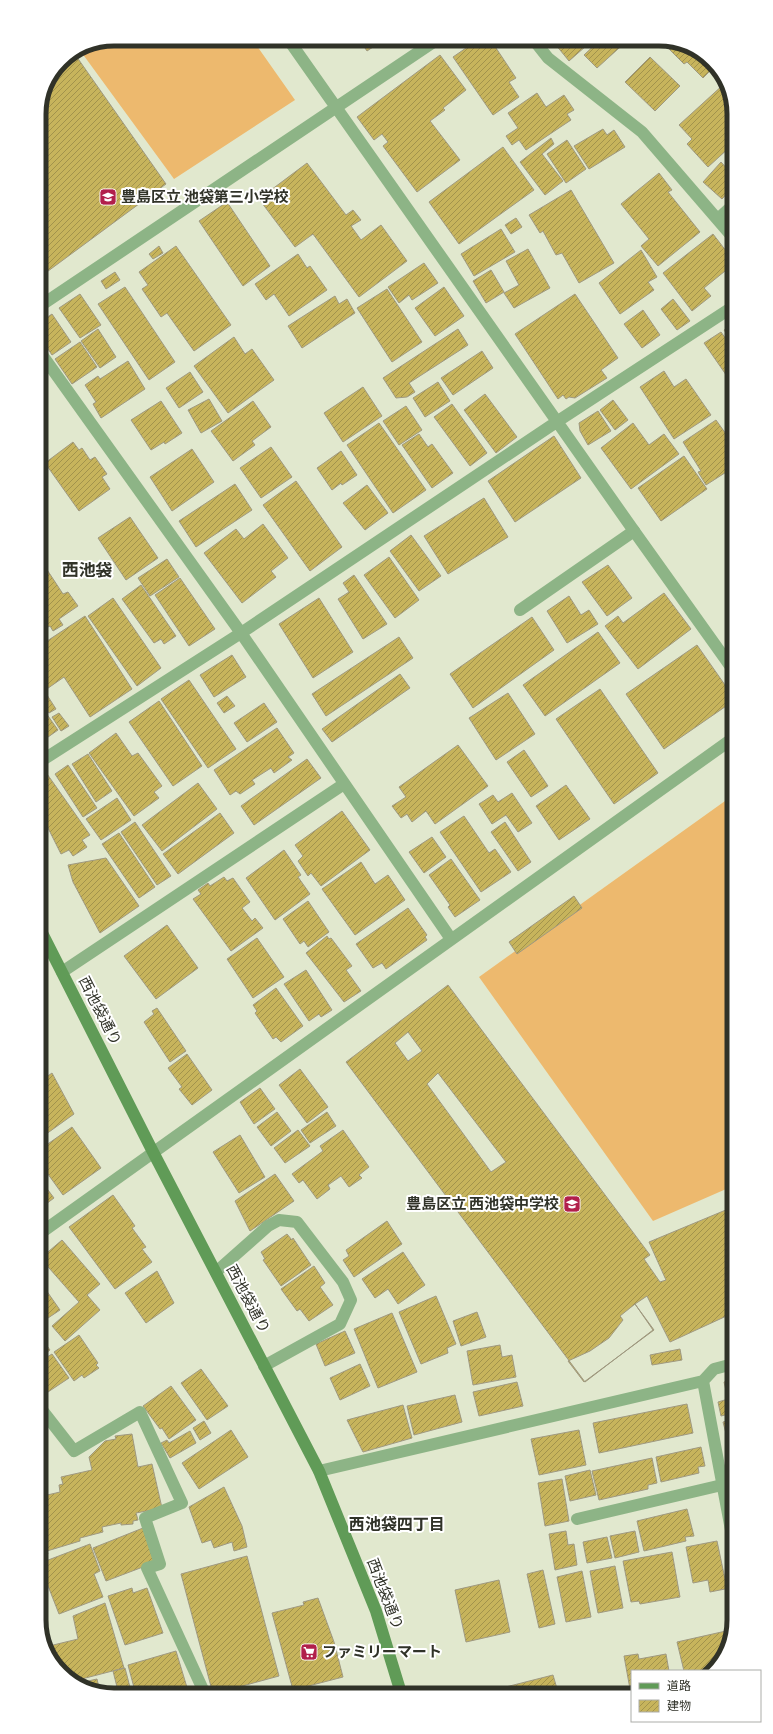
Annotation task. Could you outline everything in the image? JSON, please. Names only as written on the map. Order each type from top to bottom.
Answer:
[{"type":"main road","name":"西池袋通り","points":[[46,941],[153,1152],[319,1471],[376,1610],[399,1688]]},
{"type":"street","points":[[293,46],[634,531],[727,660]]},
{"type":"street","points":[[46,302],[428,46]]},
{"type":"street","points":[[539,46],[548,58],[642,132],[727,230]]},
{"type":"street","points":[[718,220],[727,211]]},
{"type":"street","points":[[46,758],[241,633],[727,310]]},
{"type":"street","points":[[46,360],[241,633],[451,939]]},
{"type":"street","points":[[520,610],[634,531]]},
{"type":"street","points":[[46,1229],[727,743]]},
{"type":"street","points":[[62,972],[344,784]]},
{"type":"street","points":[[216,1272],[268,1226],[279,1220],[297,1222],[343,1282],[350,1300],[340,1324],[264,1366]]},
{"type":"street","points":[[319,1471],[703,1381],[714,1368],[727,1365]]},
{"type":"street","points":[[703,1381],[727,1510]]},
{"type":"street","points":[[46,1415],[74,1451],[140,1412],[182,1503],[145,1518],[160,1564],[147,1568],[202,1688]]},
{"type":"street","points":[[578,1519],[722,1485]]},
{"type":"shaded area","points":[[114,46],[257,46],[295,100],[174,179],[82,54],[101,47]]},
{"type":"shaded area","points":[[727,800],[727,1189],[653,1221],[479,977]]},
{"type":"building","points":[[364,46],[374,46],[367,51]]},
{"type":"building","points":[[469,46],[495,46],[516,78],[509,82],[519,97],[493,115],[453,57]]},
{"type":"building","points":[[557,46],[586,46],[569,61]]},
{"type":"building","points":[[594,46],[621,46],[597,68],[584,55]]},
{"type":"building","points":[[666,46],[693,55],[711,70],[703,78],[687,62],[684,64]]},
{"type":"building","points":[[440,55],[466,90],[443,108],[445,110],[430,121],[460,160],[417,192],[383,146],[388,142],[382,134],[374,140],[357,117]]},
{"type":"building","points":[[76,57],[77,57],[166,184],[46,273],[46,110],[48,96],[53,84],[60,73]]},
{"type":"building","points":[[650,57],[680,86],[655,111],[625,82]]},
{"type":"building","points":[[721,87],[726,101],[727,150],[708,167],[687,144],[692,139],[679,125]]},
{"type":"building","points":[[537,93],[546,107],[564,95],[574,110],[567,114],[571,120],[526,150],[519,140],[512,145],[506,136],[518,128],[508,113]]},
{"type":"building","points":[[603,129],[607,135],[614,130],[625,147],[589,169],[574,146]]},
{"type":"building","points":[[551,138],[554,144],[542,154],[563,181],[545,195],[520,162]]},
{"type":"building","points":[[567,140],[586,169],[566,183],[547,154]]},
{"type":"building","points":[[503,147],[534,190],[459,244],[429,202]]},
{"type":"building","points":[[721,162],[727,169],[727,193],[722,199],[703,182]]},
{"type":"building","points":[[307,163],[346,215],[353,210],[361,220],[351,226],[361,240],[381,225],[407,261],[359,297],[313,234],[295,247],[259,199]]},
{"type":"building","points":[[659,173],[672,190],[668,192],[700,232],[658,266],[641,246],[649,239],[621,204]]},
{"type":"building","points":[[571,190],[614,263],[579,283],[562,253],[556,255],[543,231],[540,233],[529,215]]},
{"type":"building","points":[[227,202],[270,266],[243,286],[199,221]]},
{"type":"building","points":[[516,218],[522,227],[511,234],[505,225]]},
{"type":"building","points":[[501,229],[515,252],[474,276],[461,254]]},
{"type":"building","points":[[713,234],[727,252],[727,269],[704,288],[711,296],[692,311],[663,273]]},
{"type":"building","points":[[159,246],[163,253],[153,259],[149,254]]},
{"type":"building","points":[[176,246],[231,325],[194,351],[167,313],[161,317],[142,289],[148,285],[139,272]]},
{"type":"building","points":[[528,249],[550,288],[514,308],[504,293],[519,285],[506,261]]},
{"type":"building","points":[[641,250],[657,277],[648,282],[654,290],[620,314],[599,283]]},
{"type":"building","points":[[298,254],[307,268],[310,266],[327,290],[289,316],[274,294],[266,300],[255,284]]},
{"type":"building","points":[[424,263],[438,283],[412,300],[409,295],[399,303],[388,287]]},
{"type":"building","points":[[491,270],[504,292],[486,303],[473,281]]},
{"type":"building","points":[[115,272],[120,280],[106,289],[101,281]]},
{"type":"building","points":[[125,287],[175,362],[149,380],[98,304]]},
{"type":"building","points":[[444,287],[464,316],[435,336],[415,308]]},
{"type":"building","points":[[387,289],[422,342],[392,362],[357,308]]},
{"type":"building","points":[[80,294],[101,325],[80,338],[59,308]]},
{"type":"building","points":[[575,294],[618,358],[601,370],[607,378],[575,398],[569,397],[566,399],[563,395],[558,399],[515,334]]},
{"type":"building","points":[[335,296],[339,304],[347,299],[355,313],[302,348],[288,326]]},
{"type":"building","points":[[673,299],[690,321],[677,330],[661,309]]},
{"type":"building","points":[[643,310],[660,335],[642,348],[624,324]]},
{"type":"building","points":[[52,314],[71,342],[52,355],[46,346],[46,318]]},
{"type":"building","points":[[98,329],[116,357],[100,368],[81,341]]},
{"type":"building","points":[[458,329],[468,345],[409,383],[415,392],[407,397],[396,398],[383,378]]},
{"type":"building","points":[[721,332],[727,340],[727,376],[704,343]]},
{"type":"building","points":[[234,337],[245,354],[252,349],[274,380],[228,413],[194,366]]},
{"type":"building","points":[[80,342],[97,367],[72,384],[55,359]]},
{"type":"building","points":[[482,351],[493,368],[453,395],[441,378]]},
{"type":"building","points":[[128,361],[145,389],[101,418],[93,404],[96,402],[85,385],[98,376],[100,379]]},
{"type":"building","points":[[664,371],[674,387],[686,379],[711,415],[674,439],[640,387]]},
{"type":"building","points":[[190,372],[203,392],[179,408],[166,388]]},
{"type":"building","points":[[438,382],[450,401],[425,417],[413,398]]},
{"type":"building","points":[[363,387],[382,416],[343,442],[324,413]]},
{"type":"building","points":[[485,394],[517,437],[496,453],[464,410]]},
{"type":"building","points":[[209,399],[222,421],[201,433],[188,410]]},
{"type":"building","points":[[613,400],[628,420],[615,430],[600,410]]},
{"type":"building","points":[[161,401],[182,433],[165,444],[164,442],[151,450],[131,420]]},
{"type":"building","points":[[253,401],[271,427],[252,441],[255,445],[233,461],[211,431]]},
{"type":"building","points":[[452,404],[487,453],[470,466],[434,417]]},
{"type":"building","points":[[406,406],[422,430],[399,445],[383,421]]},
{"type":"building","points":[[598,411],[611,431],[588,445],[580,431],[579,423]]},
{"type":"building","points":[[716,420],[727,435],[727,472],[706,485],[698,472],[701,471],[683,442]]},
{"type":"building","points":[[379,423],[426,490],[393,513],[347,445]]},
{"type":"building","points":[[633,423],[649,445],[664,434],[679,454],[631,489],[601,448]]},
{"type":"building","points":[[419,434],[428,447],[432,444],[453,473],[432,488],[402,445]]},
{"type":"building","points":[[554,436],[581,478],[515,522],[488,481]]},
{"type":"building","points":[[73,442],[79,450],[82,448],[90,460],[95,457],[107,474],[102,477],[110,489],[79,511],[46,464],[46,462]]},
{"type":"building","points":[[271,447],[292,477],[261,498],[240,468]]},
{"type":"building","points":[[192,449],[214,482],[172,511],[150,477]]},
{"type":"building","points":[[341,451],[357,475],[342,485],[341,483],[332,490],[317,468]]},
{"type":"building","points":[[684,456],[707,489],[661,521],[638,488]]},
{"type":"building","points":[[296,481],[342,547],[310,571],[263,505]]},
{"type":"building","points":[[235,484],[252,510],[196,547],[179,521]]},
{"type":"building","points":[[367,485],[388,513],[365,530],[343,503]]},
{"type":"building","points":[[484,498],[508,537],[448,574],[424,536]]},
{"type":"building","points":[[130,517],[158,558],[126,580],[98,538]]},
{"type":"building","points":[[263,524],[288,558],[271,571],[276,577],[242,603],[204,553],[236,529],[244,539]]},
{"type":"building","points":[[411,535],[441,576],[419,591],[390,551]]},
{"type":"building","points":[[389,557],[419,600],[395,618],[364,575]]},
{"type":"building","points":[[167,559],[179,577],[150,596],[138,578]]},
{"type":"building","points":[[608,565],[632,598],[607,616],[582,582]]},
{"type":"building","points":[[46,568],[63,594],[68,592],[78,606],[59,619],[63,625],[53,631],[50,626],[46,628]]},
{"type":"building","points":[[354,575],[387,624],[363,639],[338,599],[349,592],[343,583]]},
{"type":"building","points":[[180,578],[215,629],[189,646],[155,595]]},
{"type":"building","points":[[141,585],[176,636],[164,644],[161,639],[154,643],[122,599]]},
{"type":"building","points":[[664,593],[691,629],[638,669],[605,626],[618,616],[623,623]]},
{"type":"building","points":[[569,596],[581,615],[589,610],[598,624],[567,643],[547,611]]},
{"type":"building","points":[[113,598],[161,668],[137,686],[88,616]]},
{"type":"building","points":[[319,598],[353,652],[313,678],[279,624]]},
{"type":"building","points":[[85,616],[132,689],[90,717],[64,677],[46,690],[46,642]]},
{"type":"building","points":[[532,617],[554,650],[473,708],[450,674]]},
{"type":"building","points":[[598,632],[620,663],[545,716],[523,685]]},
{"type":"building","points":[[399,637],[413,658],[326,716],[312,694]]},
{"type":"building","points":[[697,645],[727,688],[727,705],[664,749],[626,694]]},
{"type":"building","points":[[232,655],[246,677],[214,697],[200,675]]},
{"type":"building","points":[[400,674],[410,688],[332,742],[322,729]]},
{"type":"building","points":[[189,680],[236,749],[208,768],[161,699]]},
{"type":"building","points":[[600,689],[658,773],[614,804],[556,719]]},
{"type":"building","points":[[508,693],[535,734],[496,760],[469,718]]},
{"type":"building","points":[[47,695],[56,709],[49,713],[46,708]]},
{"type":"building","points":[[227,696],[235,706],[224,713],[217,703]]},
{"type":"building","points":[[159,701],[202,766],[173,786],[129,722]]},
{"type":"building","points":[[264,703],[277,722],[247,742],[234,723]]},
{"type":"building","points":[[46,713],[58,730],[46,738]]},
{"type":"building","points":[[59,713],[69,726],[61,731],[52,717]]},
{"type":"building","points":[[277,728],[294,753],[288,757],[292,760],[274,773],[271,768],[252,780],[255,784],[240,794],[236,791],[230,795],[214,770]]},
{"type":"building","points":[[116,733],[132,756],[138,753],[162,786],[154,792],[159,798],[134,816],[89,753]]},
{"type":"building","points":[[458,745],[488,786],[435,824],[426,811],[412,822],[407,814],[401,818],[392,806],[406,797],[399,787]]},
{"type":"building","points":[[524,750],[548,786],[531,797],[507,762]]},
{"type":"building","points":[[88,754],[112,791],[96,802],[72,764]]},
{"type":"building","points":[[307,759],[321,778],[254,825],[241,806]]},
{"type":"building","points":[[68,765],[97,808],[83,817],[55,774]]},
{"type":"building","points":[[46,772],[90,835],[82,840],[87,847],[73,856],[69,850],[61,854],[46,824]]},
{"type":"building","points":[[198,783],[217,809],[162,851],[142,825]]},
{"type":"building","points":[[566,785],[590,819],[559,840],[536,806]]},
{"type":"building","points":[[512,793],[532,823],[518,832],[506,815],[492,824],[479,804],[493,795],[498,802]]},
{"type":"building","points":[[117,798],[131,820],[101,840],[86,819]]},
{"type":"building","points":[[342,811],[370,850],[321,886],[311,873],[308,876],[298,861],[303,856],[295,845]]},
{"type":"building","points":[[220,813],[234,833],[178,874],[163,854]]},
{"type":"building","points":[[464,816],[489,853],[495,849],[511,872],[481,892],[440,832]]},
{"type":"building","points":[[135,822],[171,876],[157,885],[121,832]]},
{"type":"building","points":[[505,822],[531,862],[518,871],[491,832]]},
{"type":"building","points":[[119,833],[155,887],[139,898],[102,844]]},
{"type":"building","points":[[432,837],[446,857],[424,873],[409,852]]},
{"type":"building","points":[[284,850],[301,875],[298,877],[310,894],[275,920],[246,878]]},
{"type":"building","points":[[106,858],[139,906],[100,933],[73,882],[68,865]]},
{"type":"building","points":[[451,859],[480,900],[455,917],[448,907],[450,905],[429,875]]},
{"type":"building","points":[[361,862],[375,884],[388,875],[405,900],[355,935],[322,889]]},
{"type":"building","points":[[224,877],[227,881],[233,878],[250,902],[242,908],[252,921],[255,918],[263,928],[231,951],[193,899],[201,894],[198,890],[208,883],[210,886]]},
{"type":"building","points":[[574,896],[582,908],[517,954],[509,942]]},
{"type":"building","points":[[308,901],[329,932],[308,947],[304,941],[300,944],[283,919]]},
{"type":"building","points":[[408,908],[427,935],[425,937],[427,940],[386,969],[382,963],[373,968],[356,944]]},
{"type":"building","points":[[167,925],[198,968],[156,999],[124,956]]},
{"type":"building","points":[[327,936],[329,939],[331,938],[352,966],[346,970],[361,991],[344,1002],[306,953]]},
{"type":"building","points":[[257,938],[284,977],[253,998],[227,959]]},
{"type":"building","points":[[306,970],[332,1010],[321,1017],[319,1014],[309,1021],[284,984]]},
{"type":"building","points":[[448,985],[650,1255],[644,1259],[660,1282],[666,1280],[649,1242],[727,1210],[727,1316],[670,1342],[647,1296],[635,1304],[653,1330],[585,1382],[346,1062]],"holes":[[[408,1032],[422,1051],[408,1061],[395,1043]],[[438,1073],[506,1162],[491,1172],[427,1084]]]},
{"type":"building","points":[[276,988],[303,1026],[281,1042],[276,1037],[273,1039],[255,1013],[257,1011],[253,1005]]},
{"type":"building","points":[[157,1008],[186,1051],[170,1062],[144,1022],[154,1014],[152,1011]]},
{"type":"building","points":[[187,1054],[212,1090],[192,1105],[179,1089],[182,1087],[168,1068]]},
{"type":"building","points":[[300,1069],[328,1107],[307,1123],[279,1085]]},
{"type":"building","points":[[52,1073],[74,1114],[46,1134],[46,1077]]},
{"type":"building","points":[[260,1088],[275,1109],[254,1124],[240,1102]]},
{"type":"building","points":[[277,1112],[291,1131],[271,1146],[257,1127]]},
{"type":"building","points":[[327,1112],[336,1126],[310,1143],[301,1130]]},
{"type":"building","points":[[72,1127],[101,1168],[63,1195],[46,1171],[46,1145]]},
{"type":"building","points":[[298,1130],[310,1146],[285,1163],[274,1148]]},
{"type":"building","points":[[343,1130],[369,1167],[359,1175],[362,1178],[349,1187],[341,1176],[328,1185],[330,1189],[317,1199],[303,1180],[299,1183],[292,1174],[323,1151],[320,1146]]},
{"type":"building","points":[[240,1135],[265,1177],[239,1193],[213,1152]]},
{"type":"building","points":[[275,1174],[294,1201],[250,1231],[235,1201]]},
{"type":"building","points":[[46,1187],[54,1198],[46,1204]]},
{"type":"building","points":[[113,1195],[135,1226],[132,1228],[146,1247],[142,1249],[152,1262],[115,1289],[69,1227]]},
{"type":"building","points":[[387,1221],[402,1244],[354,1277],[343,1260],[349,1256],[346,1250]]},
{"type":"building","points":[[287,1234],[292,1240],[293,1238],[311,1265],[281,1286],[263,1260],[265,1259],[261,1252]]},
{"type":"building","points":[[62,1240],[100,1284],[87,1295],[100,1310],[65,1341],[52,1326],[79,1302],[46,1265],[46,1254]]},
{"type":"building","points":[[403,1252],[425,1285],[398,1304],[388,1289],[375,1298],[362,1279]]},
{"type":"building","points":[[314,1266],[325,1283],[320,1287],[333,1305],[309,1321],[300,1309],[297,1311],[281,1289]]},
{"type":"building","points":[[157,1271],[174,1303],[146,1323],[125,1293]]},
{"type":"building","points":[[46,1290],[60,1310],[46,1319]]},
{"type":"building","points":[[436,1296],[456,1344],[447,1348],[448,1353],[421,1364],[399,1312]]},
{"type":"building","points":[[635,1304],[654,1330],[584,1382],[568,1361],[590,1351],[609,1338],[623,1320],[620,1316]]},
{"type":"building","points":[[477,1312],[486,1337],[461,1346],[453,1321]]},
{"type":"building","points":[[392,1313],[417,1372],[378,1388],[354,1329]]},
{"type":"building","points":[[345,1331],[355,1353],[325,1366],[316,1344]]},
{"type":"building","points":[[79,1335],[98,1363],[96,1365],[99,1368],[84,1378],[82,1375],[74,1381],[54,1352]]},
{"type":"building","points":[[46,1344],[50,1350],[46,1353]]},
{"type":"building","points":[[500,1345],[502,1357],[512,1355],[516,1377],[473,1385],[467,1351]]},
{"type":"building","points":[[680,1349],[682,1360],[652,1365],[650,1355]]},
{"type":"building","points":[[52,1354],[69,1378],[46,1393],[46,1358]]},
{"type":"building","points":[[360,1364],[370,1386],[340,1400],[330,1378]]},
{"type":"building","points":[[201,1369],[228,1406],[207,1420],[181,1383]]},
{"type":"building","points":[[727,1381],[727,1395],[724,1382]]},
{"type":"building","points":[[517,1382],[523,1406],[479,1416],[473,1392]]},
{"type":"building","points":[[171,1386],[196,1420],[169,1439],[162,1428],[160,1429],[143,1406]]},
{"type":"building","points":[[455,1395],[462,1422],[414,1435],[407,1406]]},
{"type":"building","points":[[727,1399],[727,1414],[721,1416],[718,1402]]},
{"type":"building","points":[[687,1404],[693,1433],[599,1453],[593,1423]]},
{"type":"building","points":[[403,1405],[412,1438],[363,1452],[347,1420]]},
{"type":"building","points":[[204,1421],[211,1433],[200,1440],[193,1428]]},
{"type":"building","points":[[727,1421],[727,1437],[723,1422]]},
{"type":"building","points":[[231,1430],[248,1457],[199,1489],[182,1463]]},
{"type":"building","points":[[579,1430],[586,1465],[539,1475],[531,1439]]},
{"type":"building","points":[[190,1431],[196,1443],[170,1458],[161,1443],[167,1440],[169,1443]]},
{"type":"building","points":[[132,1434],[138,1467],[152,1464],[162,1508],[136,1513],[138,1520],[133,1521],[133,1524],[121,1525],[121,1523],[102,1527],[103,1532],[80,1538],[80,1541],[47,1551],[48,1554],[46,1554],[46,1495],[60,1492],[59,1485],[63,1484],[61,1477],[92,1470],[89,1457],[105,1441],[116,1439],[115,1436]]},
{"type":"building","points":[[701,1447],[705,1466],[698,1467],[699,1473],[661,1482],[656,1457]]},
{"type":"building","points":[[652,1458],[657,1483],[648,1485],[648,1489],[599,1500],[592,1471]]},
{"type":"building","points":[[590,1470],[596,1495],[570,1501],[565,1476]]},
{"type":"building","points":[[562,1479],[569,1521],[545,1526],[538,1483]]},
{"type":"building","points":[[224,1487],[242,1526],[247,1547],[234,1551],[232,1542],[214,1548],[211,1540],[202,1543],[189,1507]]},
{"type":"building","points":[[687,1509],[694,1536],[685,1537],[686,1541],[644,1551],[637,1521]]},
{"type":"building","points":[[143,1528],[156,1562],[106,1581],[93,1548]]},
{"type":"building","points":[[566,1531],[568,1545],[574,1544],[577,1565],[555,1570],[549,1534]]},
{"type":"building","points":[[635,1531],[639,1552],[615,1558],[610,1536]]},
{"type":"building","points":[[607,1537],[612,1558],[587,1563],[583,1542]]},
{"type":"building","points":[[717,1541],[725,1579],[727,1578],[727,1589],[710,1592],[708,1580],[693,1583],[686,1547]]},
{"type":"building","points":[[90,1544],[100,1571],[94,1574],[103,1597],[59,1614],[46,1581],[46,1561]]},
{"type":"building","points":[[672,1552],[680,1597],[640,1604],[639,1601],[631,1602],[623,1561]]},
{"type":"building","points":[[247,1556],[279,1676],[235,1688],[211,1688],[181,1574]]},
{"type":"building","points":[[615,1566],[623,1608],[598,1613],[590,1571]]},
{"type":"building","points":[[543,1570],[555,1624],[539,1628],[527,1574]]},
{"type":"building","points":[[582,1571],[591,1617],[566,1622],[557,1577]]},
{"type":"building","points":[[499,1580],[510,1632],[466,1642],[455,1590]]},
{"type":"building","points":[[132,1588],[133,1593],[147,1588],[163,1633],[125,1645],[108,1596]]},
{"type":"building","points":[[318,1598],[334,1642],[343,1677],[301,1688],[292,1688],[272,1613],[304,1605],[303,1602]]},
{"type":"building","points":[[105,1603],[124,1668],[81,1679],[66,1668],[60,1661],[51,1645],[78,1639],[73,1616]]},
{"type":"building","points":[[726,1631],[720,1650],[705,1670],[684,1670],[677,1642]]},
{"type":"building","points":[[176,1651],[187,1688],[134,1688],[128,1665]]},
{"type":"building","points":[[638,1654],[639,1659],[666,1654],[669,1670],[631,1670],[630,1688],[624,1656]]},
{"type":"building","points":[[125,1668],[130,1688],[117,1688],[113,1671]]},
{"type":"building","points":[[553,1675],[557,1688],[502,1688]]},
{"type":"building","points":[[97,1679],[99,1686],[92,1684],[86,1681]]},
{"type":"place","name":"豊島区立 池袋第三小学校","points":[[108,197]]},
{"type":"place","name":"豊島区立 西池袋中学校","points":[[572,1204]]},
{"type":"place","name":"ファミリーマート","points":[[309,1652]]},
{"type":"district","name":"西池袋","points":[[87,570]]},
{"type":"district","name":"西池袋四丁目","points":[[397,1524]]}]
